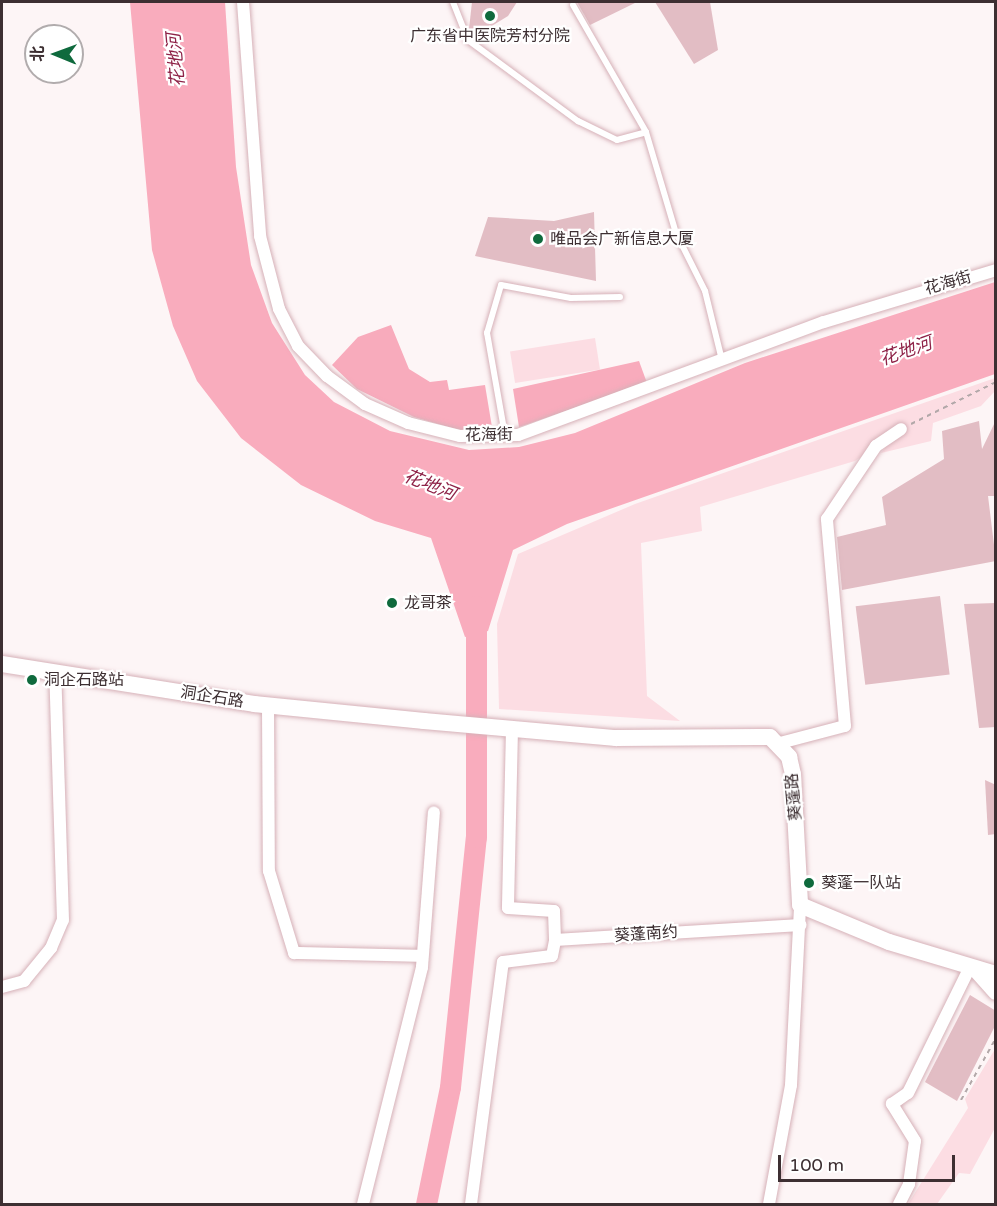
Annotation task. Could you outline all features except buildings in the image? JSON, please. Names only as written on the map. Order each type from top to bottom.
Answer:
[{"type":"street","name":"花海街","points":[[243,2],[266,271],[298,346],[365,404],[408,423],[460,436],[505,435],[566,421],[873,305],[996,270]]},
{"type":"street","points":[[471,1204],[503,962],[552,956],[555,940],[554,911],[508,908],[509,729],[656,740],[753,734],[780,743],[845,726],[827,519],[876,446],[901,429]]},
{"type":"street","name":"洞企石路","points":[[2,664],[268,705],[509,729]]},
{"type":"street","points":[[2,987],[24,981],[51,948],[63,920],[56,672]]},
{"type":"street","points":[[268,705],[269,871],[294,953],[423,956]]},
{"type":"street","name":"葵蓬路","points":[[780,743],[793,774],[801,905]]},
{"type":"street","points":[[363,1204],[423,956],[434,812]]},
{"type":"street","points":[[769,1204],[791,1085],[801,905],[871,936],[996,974]]},
{"type":"street","name":"葵蓬南约","points":[[555,940],[801,925]]},
{"type":"street","points":[[974,969],[996,992]]},
{"type":"street","points":[[899,1204],[909,1184],[915,1141],[892,1104],[908,1093],[974,969]]},
{"type":"lane","points":[[453,2],[468,40],[578,121],[617,140],[646,132]]},
{"type":"lane","points":[[573,5],[646,132],[676,232],[705,291],[722,361]]},
{"type":"lane","points":[[505,435],[487,333],[501,285],[571,298],[620,297]]},
{"type":"path","points":[[901,429],[996,382]]},
{"type":"path","points":[[961,1100],[996,1038]]},
{"type":"shaded area","points":[[391,325],[409,369],[430,382],[447,380],[449,390],[485,385],[492,427],[459,430],[414,417],[357,389],[332,365],[358,337]]},
{"type":"shaded area","points":[[595,338],[600,370],[515,383],[510,351]]},
{"type":"shaded area","points":[[639,361],[647,383],[519,427],[513,389]]},
{"type":"shaded area","points":[[995,378],[995,391],[981,406],[933,423],[931,441],[881,453],[898,431],[855,461],[700,507],[702,531],[641,543],[647,696],[680,721],[499,709],[497,624],[518,554],[635,504]]},
{"type":"shaded area","points":[[995,1049],[995,1128],[970,1174],[959,1173],[937,1204],[908,1204],[968,1108],[965,1099]]},
{"type":"water","name":"花地河","points":[[130,2],[225,2],[236,167],[251,265],[272,323],[305,375],[334,402],[390,431],[469,450],[519,447],[575,433],[745,363],[995,282],[995,374],[567,524],[513,550],[488,631],[465,637],[431,538],[375,521],[301,485],[241,438],[197,381],[173,326],[152,250]]},
{"type":"waterway","points":[[426,1204],[450,1087],[476,837],[476,606]]},
{"type":"place","name":"广东省中医院芳村分院","points":[[490,16]]},
{"type":"place","name":"唯品会广新信息大厦","points":[[538,239]]},
{"type":"place","name":"龙哥茶","points":[[392,603]]},
{"type":"place","name":"洞企石路站","points":[[32,680]]},
{"type":"place","name":"葵蓬一队站","points":[[809,883]]}]
